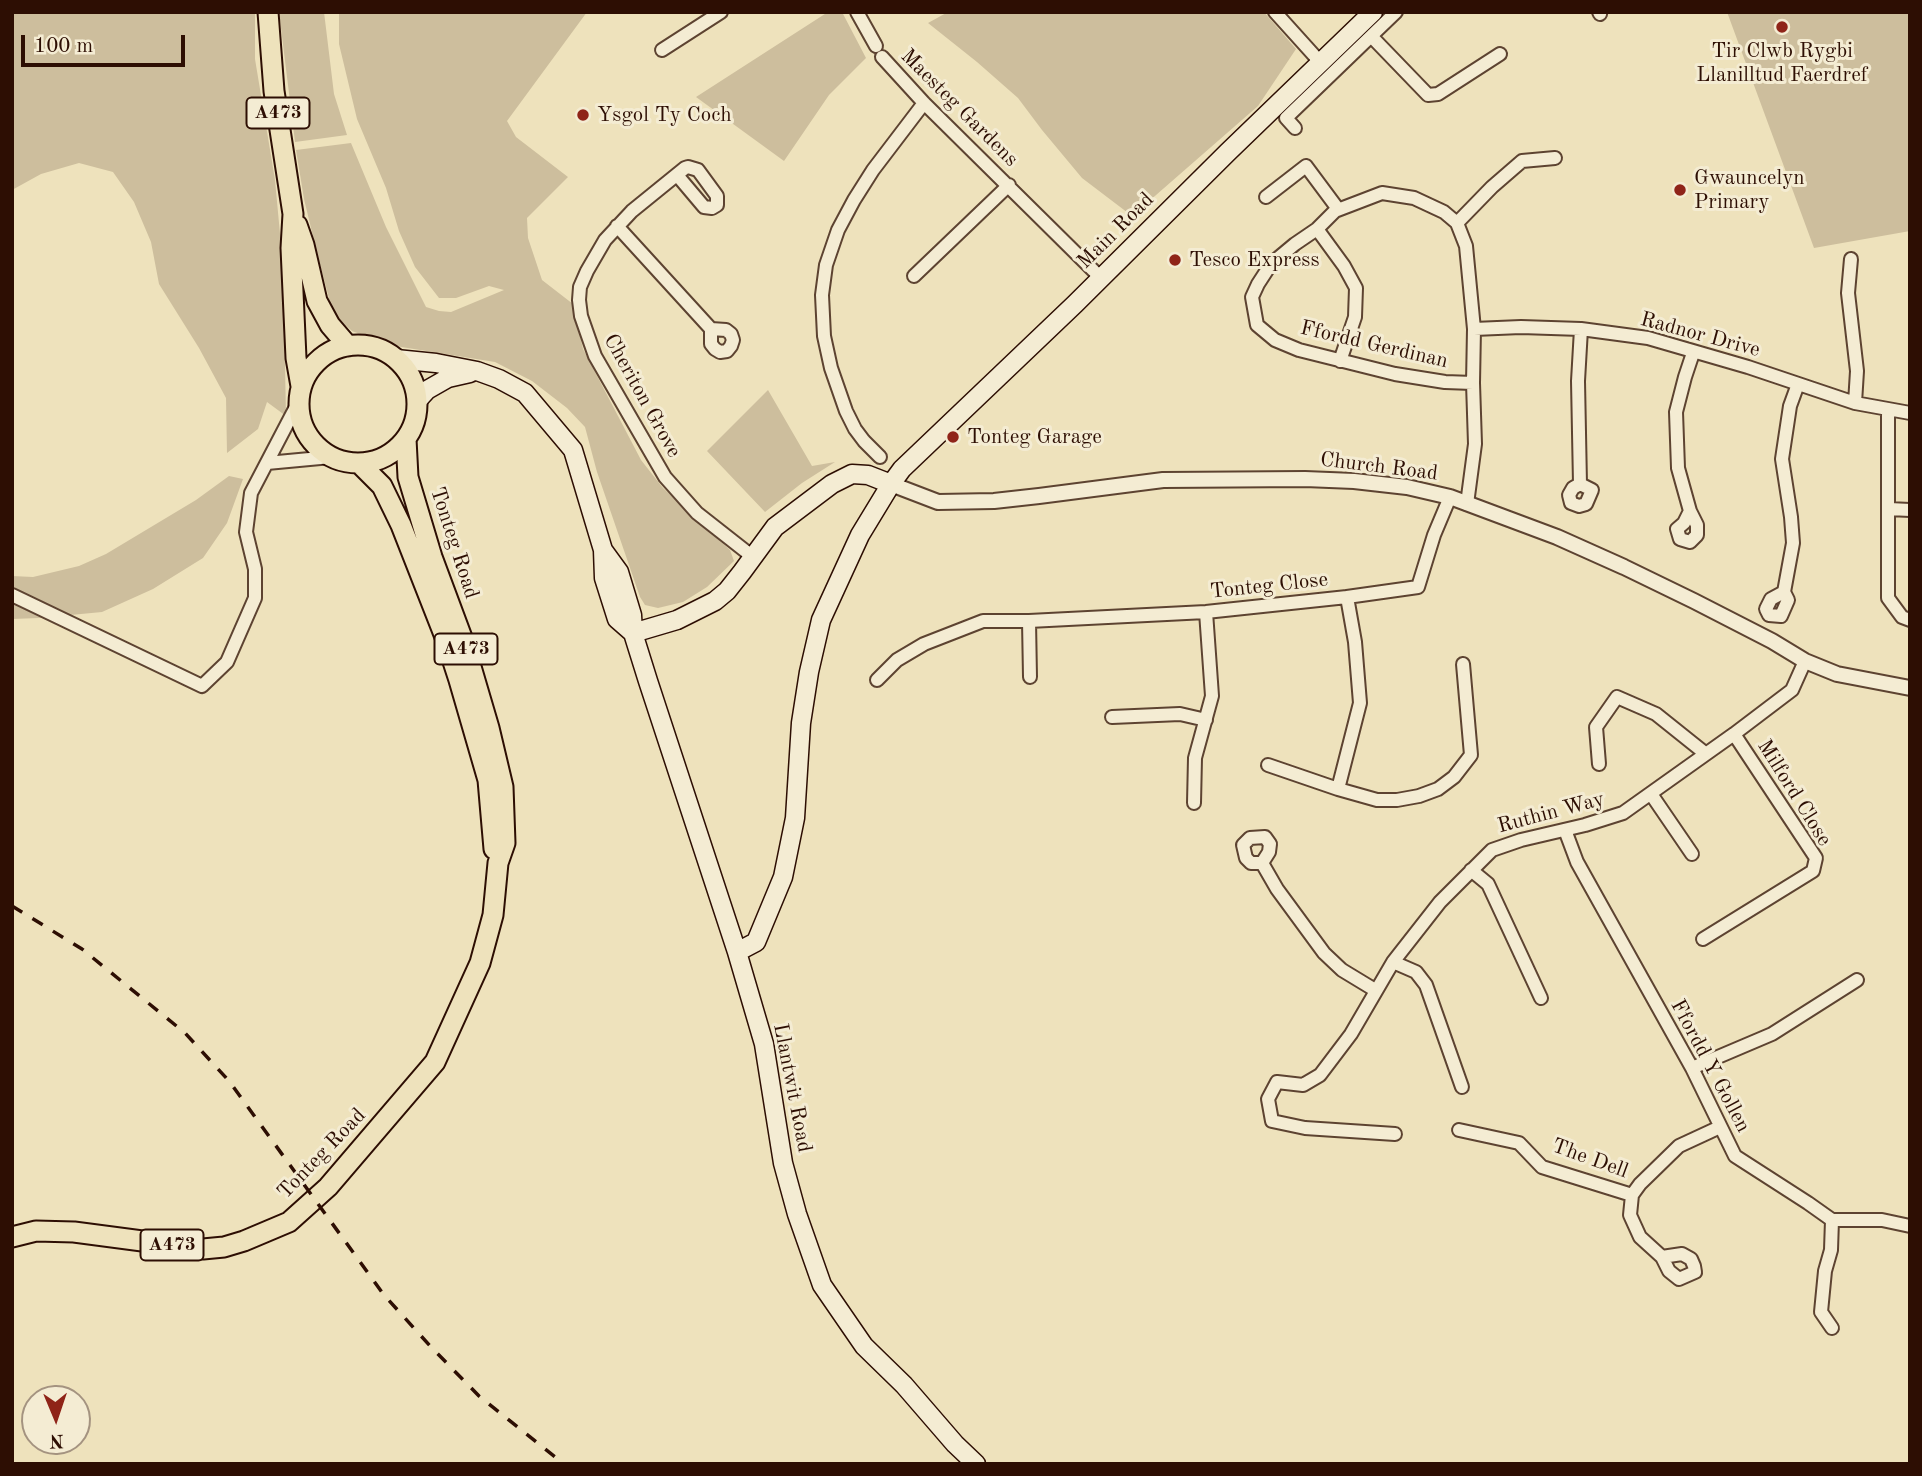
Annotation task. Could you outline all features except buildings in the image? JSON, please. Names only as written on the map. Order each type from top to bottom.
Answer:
[{"type":"main road","name":"A473","points":[[268,12],[274,91],[293,214],[296,358],[300,395]]},
{"type":"main road","name":"Main Road","points":[[737,952],[756,942],[783,877],[795,818],[801,723],[821,620],[860,535],[901,469],[1373,12]]},
{"type":"main road","name":"A473","points":[[293,214],[304,245],[317,301],[330,325],[348,346]]},
{"type":"main road","points":[[348,346],[373,347],[396,359],[411,378],[417,401],[417,415],[406,439],[394,452],[378,460],[360,464],[331,457],[318,448],[308,437],[301,421],[300,395],[308,372],[332,351],[348,346]]},
{"type":"main road","points":[[396,359],[477,371]]},
{"type":"main road","points":[[417,401],[427,390],[448,378],[477,371]]},
{"type":"main road","name":"Llantwit Road","points":[[477,371],[525,393],[573,450],[603,550],[604,578],[617,620],[633,634],[737,952],[764,1044],[783,1163],[797,1214],[822,1284],[864,1346],[904,1385],[976,1464]]},
{"type":"main road","name":"Tonteg Road","points":[[12,1237],[36,1231],[74,1232],[203,1249],[244,1241],[289,1222],[328,1187],[435,1062],[480,963],[494,915],[498,863],[505,843],[503,787],[489,727],[464,643],[432,557],[408,477],[406,439]]},
{"type":"main road","name":"Tonteg Road","points":[[360,464],[382,486],[401,525],[452,658],[488,780],[492,839],[498,863]]},
{"type":"main road","points":[[633,634],[677,620],[715,601],[727,591],[775,527],[832,484],[852,474],[868,475],[891,484]]},
{"type":"street","name":"Maesteg Gardens","points":[[857,12],[879,52],[925,103],[1101,278]]},
{"type":"street","points":[[1275,12],[1321,63]]},
{"type":"street","points":[[1295,128],[1286,118],[1396,12]]},
{"type":"street","points":[[662,50],[716,14]]},
{"type":"street","points":[[1372,37],[1428,95],[1438,94],[1500,54]]},
{"type":"street","points":[[880,457],[855,429],[846,411],[831,368],[824,336],[822,295],[826,265],[838,230],[854,200],[873,170],[925,103]]},
{"type":"street","points":[[1457,223],[1522,161],[1555,158]]},
{"type":"street","points":[[1266,197],[1307,166],[1338,209]]},
{"type":"street","name":"Cheriton Grove","points":[[677,175],[632,211],[596,254],[580,287],[581,316],[595,356],[656,464],[697,513],[753,557]]},
{"type":"street","points":[[914,276],[1009,185]]},
{"type":"street","name":"Ffordd Gerdinan","points":[[1467,504],[1475,444],[1474,329],[1465,246],[1457,223],[1444,212],[1414,198],[1382,193],[1335,211],[1317,229],[1271,264],[1252,297],[1257,326],[1275,340],[1299,350],[1395,374],[1445,382],[1473,383]]},
{"type":"street","points":[[617,226],[711,329]]},
{"type":"street","points":[[1317,229],[1344,265],[1356,288],[1355,317],[1340,361]]},
{"type":"street","points":[[1851,259],[1848,293],[1857,371],[1856,403]]},
{"type":"street","name":"Radnor Drive","points":[[1474,329],[1581,329],[1648,338],[1748,367],[1856,403],[1910,413]]},
{"type":"street","points":[[1580,484],[1578,381],[1581,329]]},
{"type":"street","points":[[1690,511],[1678,468],[1676,412],[1693,353]]},
{"type":"street","points":[[1784,592],[1793,543],[1782,459],[1790,406],[1798,384]]},
{"type":"street","points":[[12,595],[202,686],[227,662],[255,598],[255,569],[246,532],[251,493],[300,395]]},
{"type":"street","points":[[1888,410],[1888,598],[1902,617],[1910,620]]},
{"type":"street","points":[[267,463],[331,457]]},
{"type":"street","name":"Church Road","points":[[891,484],[939,502],[1039,496],[1163,480],[1304,479],[1407,487],[1450,498],[1557,537],[1625,567],[1772,641],[1805,662],[1837,674],[1910,688]]},
{"type":"street","name":"Tonteg Close","points":[[877,680],[897,660],[924,643],[983,621],[1206,612],[1418,587],[1434,535],[1450,498]]},
{"type":"street","points":[[1889,509],[1910,510]]},
{"type":"street","points":[[1338,789],[1360,703],[1355,642],[1347,597]]},
{"type":"street","points":[[1194,803],[1195,758],[1212,696],[1206,612]]},
{"type":"street","points":[[1029,621],[1030,677]]},
{"type":"street","name":"Ruthin Way","points":[[1395,1134],[1304,1128],[1272,1121],[1268,1099],[1277,1082],[1303,1085],[1320,1075],[1350,1034],[1393,962],[1440,902],[1492,850],[1623,813],[1792,690],[1805,662]]},
{"type":"street","points":[[1268,765],[1377,800],[1397,800],[1438,789],[1454,777],[1471,755],[1463,664]]},
{"type":"street","points":[[1599,764],[1596,727],[1617,696],[1656,714],[1706,754]]},
{"type":"street","points":[[1112,717],[1180,714],[1206,720]]},
{"type":"street","name":"Milford Close","points":[[1703,939],[1813,871],[1816,858],[1734,734]]},
{"type":"street","points":[[1651,794],[1692,854]]},
{"type":"street","name":"Ffordd Y Gollen","points":[[1565,830],[1577,862],[1692,1068],[1735,1156],[1832,1220]]},
{"type":"street","points":[[1262,863],[1276,889],[1324,953],[1342,970],[1375,990]]},
{"type":"street","points":[[1471,870],[1488,884],[1541,998]]},
{"type":"street","points":[[1393,962],[1416,972],[1426,985],[1462,1087]]},
{"type":"street","points":[[1692,1068],[1772,1034],[1857,980]]},
{"type":"street","name":"The Dell","points":[[1662,1257],[1640,1237],[1630,1215],[1632,1195],[1679,1146],[1720,1127]]},
{"type":"street","name":"The Dell","points":[[1459,1130],[1519,1143],[1542,1167],[1632,1195]]},
{"type":"street","points":[[1832,1328],[1821,1312],[1825,1271],[1831,1250],[1832,1220],[1882,1220],[1910,1226]]},
{"type":"shaded area","points":[[12,12],[255,12],[255,59],[275,180],[283,266],[286,416],[267,402],[258,429],[227,453],[226,398],[159,284],[151,242],[134,202],[113,172],[79,163],[41,174],[12,190]]},
{"type":"shaded area","points":[[279,12],[324,12],[334,94],[347,135],[295,142]]},
{"type":"shaded area","points":[[339,12],[587,12],[507,121],[516,137],[568,177],[527,218],[528,238],[542,280],[573,304],[583,349],[641,460],[663,488],[730,550],[734,561],[707,587],[683,602],[658,608],[645,605],[640,597],[597,472],[585,427],[567,408],[532,381],[495,362],[389,345],[352,331],[339,319],[331,306],[304,199],[296,150],[351,143],[386,227],[426,307],[451,312],[504,290],[489,286],[456,298],[439,298],[415,267],[357,119],[339,44]]},
{"type":"shaded area","points":[[828,12],[842,12],[866,58],[829,95],[784,161],[696,97]]},
{"type":"shaded area","points":[[948,12],[1264,12],[1296,49],[1258,106],[1132,216],[1082,178],[1018,98],[928,23]]},
{"type":"shaded area","points":[[1727,12],[1910,12],[1910,231],[1814,248]]},
{"type":"shaded area","points":[[768,390],[812,466],[835,462],[765,512],[707,451]]},
{"type":"shaded area","points":[[229,476],[243,479],[227,523],[203,558],[153,589],[102,612],[12,619],[12,576],[33,577],[79,566],[106,554],[196,500]]},
{"type":"railway","points":[[12,906],[82,949],[185,1033],[229,1081],[384,1295],[479,1396],[564,1464]]},
{"type":"place","name":"Tir Clwb Rygbi Llanilltud Faerdref","points":[[1782,27]]},
{"type":"place","name":"Ysgol Ty Coch","points":[[583,115]]},
{"type":"place","name":"Gwauncelyn Primary","points":[[1680,190]]},
{"type":"place","name":"Tesco Express","points":[[1175,260]]},
{"type":"place","name":"Tonteg Garage","points":[[953,437]]}]
